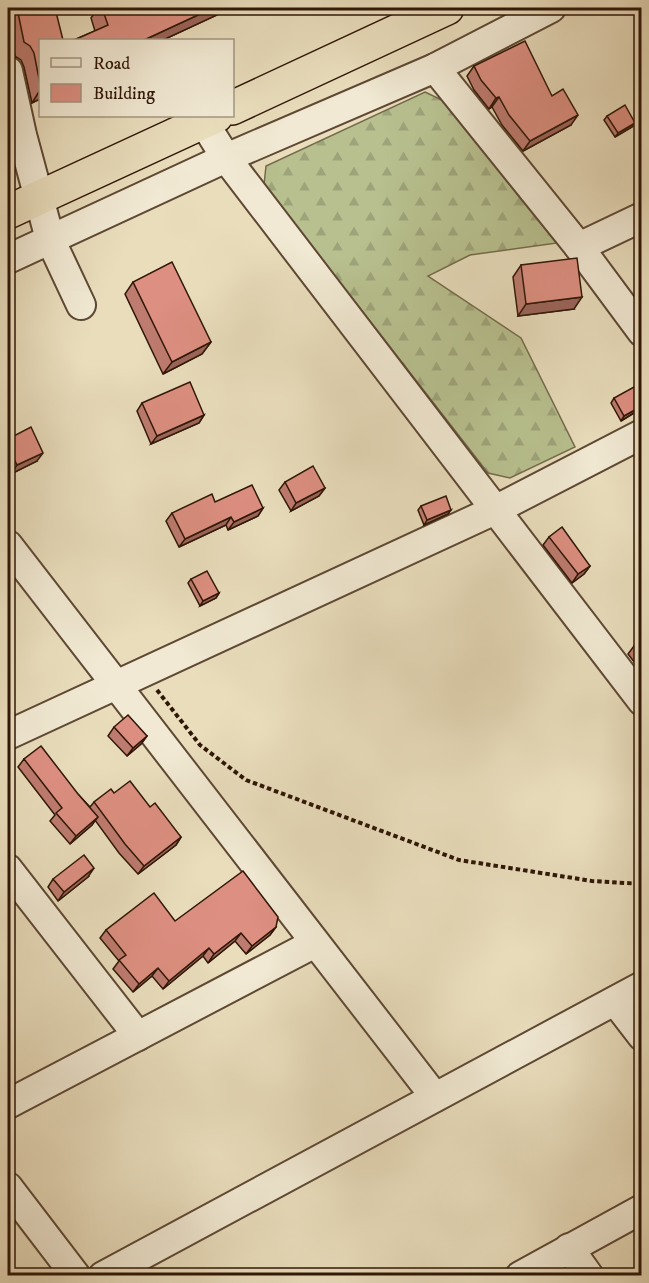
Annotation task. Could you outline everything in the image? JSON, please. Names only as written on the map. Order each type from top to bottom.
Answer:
[{"type":"highway","points":[[234,107],[447,8]]},
{"type":"highway","points":[[8,212],[210,118]]},
{"type":"street","points":[[8,259],[226,158],[435,68],[551,8]]},
{"type":"street","points":[[435,68],[579,247],[642,332]]},
{"type":"street","points":[[8,70],[50,239],[81,305]]},
{"type":"street","points":[[210,118],[226,158],[642,701]]},
{"type":"street","points":[[579,247],[642,217]]},
{"type":"street","points":[[8,735],[495,510],[642,434]]},
{"type":"street","points":[[8,545],[435,1097]]},
{"type":"street","points":[[8,868],[138,1036]]},
{"type":"street","points":[[8,1104],[315,943]]},
{"type":"street","points":[[103,1275],[642,986]]},
{"type":"street","points":[[615,1001],[642,1036]]},
{"type":"street","points":[[8,1187],[76,1275]]},
{"type":"street","points":[[520,1275],[642,1209]]},
{"type":"street","points":[[569,1248],[589,1275]]},
{"type":"path","points":[[142,673],[200,745],[246,780],[459,860],[592,881],[642,884]]},
{"type":"green space","points":[[425,92],[442,100],[557,243],[470,255],[428,276],[521,338],[575,447],[510,478],[488,473],[264,185],[266,166]]},
{"type":"building","points":[[17,8],[55,8],[63,39],[39,39],[39,79],[34,53],[24,42]]},
{"type":"building","points":[[102,8],[213,8],[146,39],[76,39],[108,25]]},
{"type":"building","points":[[525,41],[552,96],[563,89],[578,115],[530,141],[509,115],[499,97],[496,98],[481,80],[474,66]]},
{"type":"building","points":[[625,105],[635,123],[618,133],[607,116]]},
{"type":"building","points":[[577,258],[582,297],[526,304],[521,265]]},
{"type":"building","points":[[172,262],[211,342],[172,362],[133,282]]},
{"type":"building","points":[[190,382],[204,415],[157,436],[142,403]]},
{"type":"building","points":[[634,387],[642,400],[642,406],[624,416],[614,398]]},
{"type":"building","points":[[31,427],[43,453],[17,465],[8,446],[8,439]]},
{"type":"building","points":[[313,466],[325,488],[296,503],[285,482]]},
{"type":"building","points":[[252,485],[263,508],[234,522],[231,517],[185,539],[172,513],[212,494],[215,502]]},
{"type":"building","points":[[446,496],[451,510],[427,520],[421,506]]},
{"type":"building","points":[[562,527],[590,566],[578,574],[549,537]]},
{"type":"building","points":[[207,571],[219,593],[203,601],[191,579]]},
{"type":"building","points":[[642,640],[642,656],[634,646]]},
{"type":"building","points":[[128,715],[147,736],[133,748],[114,727]]},
{"type":"building","points":[[41,746],[98,817],[76,836],[56,813],[62,808],[24,759]]},
{"type":"building","points":[[130,781],[150,807],[155,803],[181,837],[144,866],[94,802],[111,789],[114,793]]},
{"type":"building","points":[[84,855],[94,868],[64,892],[53,879]]},
{"type":"building","points":[[243,871],[278,917],[276,927],[252,946],[241,933],[214,954],[209,948],[169,981],[158,968],[139,984],[119,960],[126,955],[106,930],[154,893],[175,921]]}]
